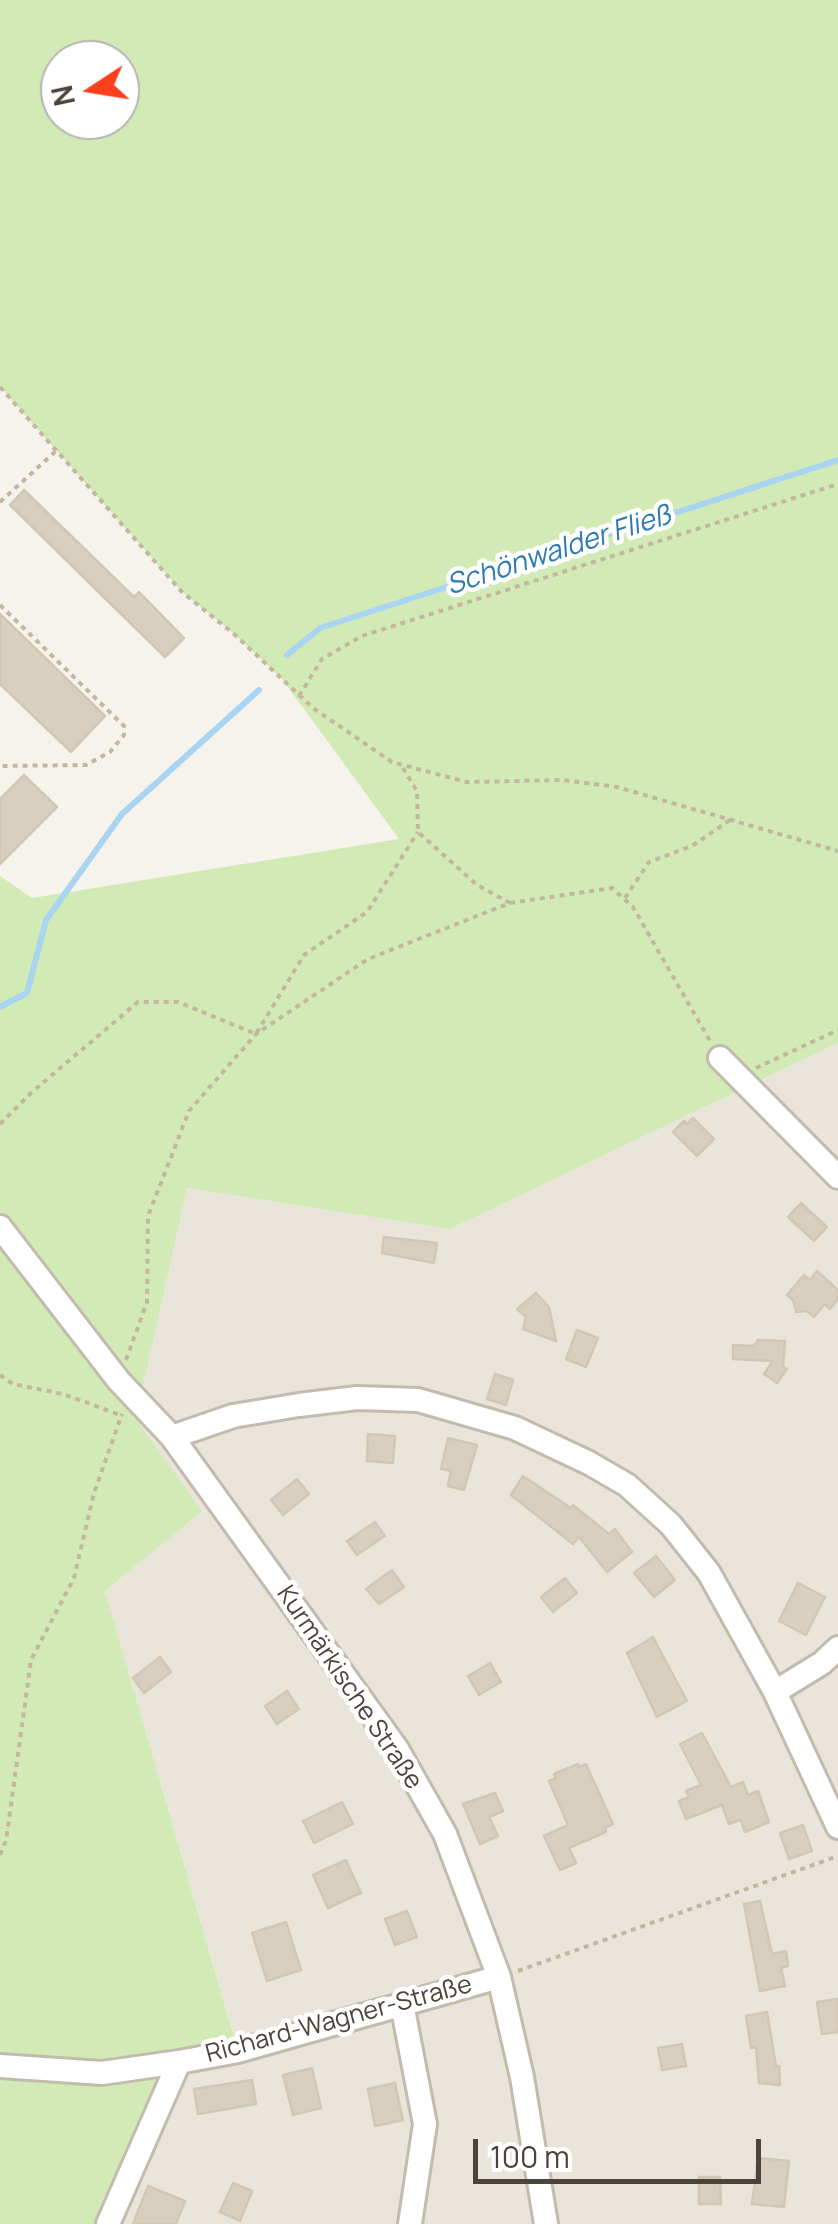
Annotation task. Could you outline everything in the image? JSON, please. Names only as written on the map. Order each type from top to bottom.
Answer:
[{"type":"street","points":[[720,1058],[838,1176]]},
{"type":"street","name":"Kurmärkische Straße","points":[[0,1227],[119,1382],[172,1437],[397,1749],[444,1834],[499,1977],[522,2077],[546,2224]]},
{"type":"street","points":[[172,1437],[234,1416],[357,1398],[418,1400],[515,1428],[589,1462],[627,1485],[671,1525],[709,1573],[775,1692],[838,1827]]},
{"type":"street","points":[[775,1692],[822,1664],[838,1648]]},
{"type":"street","name":"Richard-Wagner-Straße","points":[[0,2066],[102,2073],[179,2062],[238,2050],[499,1977]]},
{"type":"street","points":[[402,2004],[425,2124],[410,2224]]},
{"type":"street","points":[[108,2224],[179,2062]]},
{"type":"path","points":[[0,386],[182,592],[234,634],[299,696],[350,736],[402,768],[467,782],[590,782],[838,851]]},
{"type":"path","points":[[0,502],[57,450]]},
{"type":"path","points":[[299,696],[322,659],[362,636],[838,484]]},
{"type":"path","points":[[0,605],[118,717],[124,726],[124,736],[110,752],[86,766],[0,766]]},
{"type":"path","points":[[119,1382],[147,1302],[148,1216],[189,1111],[256,1034],[304,955],[367,912],[418,832],[418,791],[402,768]]},
{"type":"path","points":[[624,898],[649,862],[692,846],[730,820]]},
{"type":"path","points":[[418,832],[477,885],[510,904]]},
{"type":"path","points":[[256,1034],[368,960],[510,904],[612,888],[624,898],[669,966],[720,1058]]},
{"type":"path","points":[[0,1124],[138,1002],[178,1002],[256,1034]]},
{"type":"path","points":[[738,1076],[838,1030]]},
{"type":"path","points":[[0,1375],[13,1384],[63,1394],[122,1416],[94,1493],[74,1578],[30,1660],[6,1842],[0,1855]]},
{"type":"path","points":[[0,1835],[6,1842]]},
{"type":"path","points":[[499,1977],[838,1856]]},
{"type":"shaded area","points":[[838,1043],[838,2224],[0,2224],[0,2066],[238,2050],[105,1591],[201,1511],[136,1419],[187,1188],[450,1229]]},
{"type":"green space","points":[[0,0],[838,0],[838,1043],[450,1229],[187,1188],[136,1419],[202,1511],[105,1591],[238,2051],[179,2062],[98,2224],[0,2224],[0,876],[32,898],[399,839],[282,679],[182,592],[0,387]]},
{"type":"building","points":[[24,490],[134,597],[139,592],[184,638],[165,657],[10,505]]},
{"type":"building","points":[[0,614],[105,716],[71,752],[0,684]]},
{"type":"building","points":[[24,775],[57,807],[0,864],[0,799]]},
{"type":"building","points":[[693,1118],[714,1139],[697,1156],[673,1132]]},
{"type":"building","points":[[801,1203],[827,1227],[814,1241],[788,1217]]},
{"type":"building","points":[[384,1237],[437,1243],[434,1263],[382,1253]]},
{"type":"building","points":[[817,1271],[838,1290],[838,1299],[830,1309],[825,1304],[814,1317],[807,1311],[796,1312],[787,1295],[804,1275],[810,1280]]},
{"type":"building","points":[[536,1293],[549,1307],[556,1341],[523,1329],[526,1317],[517,1309]]},
{"type":"building","points":[[577,1330],[598,1338],[586,1367],[566,1359]]},
{"type":"building","points":[[758,1340],[785,1341],[783,1367],[787,1369],[777,1383],[764,1374],[773,1361],[733,1359],[733,1345],[754,1346]]},
{"type":"building","points":[[495,1374],[513,1380],[506,1405],[487,1399]]},
{"type":"building","points":[[368,1434],[395,1436],[393,1463],[367,1461]]},
{"type":"building","points":[[448,1438],[477,1445],[464,1490],[448,1486],[451,1471],[441,1469]]},
{"type":"building","points":[[523,1476],[571,1508],[573,1505],[609,1534],[615,1529],[632,1552],[607,1572],[579,1537],[573,1544],[511,1495]]},
{"type":"building","points":[[297,1479],[309,1494],[283,1515],[271,1500]]},
{"type":"building","points":[[375,1522],[385,1536],[357,1555],[347,1541]]},
{"type":"building","points":[[656,1556],[675,1580],[654,1597],[634,1573]]},
{"type":"building","points":[[392,1570],[404,1587],[379,1604],[366,1589]]},
{"type":"building","points":[[565,1578],[577,1593],[553,1612],[541,1597]]},
{"type":"building","points":[[798,1583],[825,1597],[806,1635],[779,1621]]},
{"type":"building","points":[[653,1637],[687,1701],[657,1717],[627,1653]]},
{"type":"building","points":[[160,1657],[171,1672],[144,1693],[133,1678]]},
{"type":"building","points":[[490,1663],[501,1682],[479,1695],[468,1676]]},
{"type":"building","points":[[287,1691],[299,1709],[277,1724],[265,1706]]},
{"type":"building","points":[[702,1733],[731,1787],[743,1782],[748,1795],[758,1791],[769,1822],[745,1832],[741,1820],[729,1824],[722,1805],[686,1819],[679,1801],[689,1797],[686,1791],[701,1785],[680,1744]]},
{"type":"building","points":[[586,1764],[613,1824],[605,1828],[606,1832],[569,1848],[576,1863],[560,1870],[544,1836],[568,1825],[549,1781],[556,1778],[554,1774]]},
{"type":"building","points":[[495,1793],[503,1811],[489,1817],[498,1836],[480,1844],[463,1804]]},
{"type":"building","points":[[342,1802],[353,1824],[314,1843],[303,1821]]},
{"type":"building","points":[[803,1825],[812,1851],[789,1859],[780,1833]]},
{"type":"building","points":[[346,1860],[361,1893],[328,1908],[313,1875]]},
{"type":"building","points":[[760,1901],[772,1954],[786,1951],[788,1966],[781,1968],[785,1986],[760,1991],[744,1904]]},
{"type":"building","points":[[407,1911],[417,1937],[395,1945],[385,1919]]},
{"type":"building","points":[[286,1922],[301,1970],[267,1981],[252,1933]]},
{"type":"building","points":[[838,1999],[838,2032],[822,2034],[817,2002]]},
{"type":"building","points":[[767,2012],[780,2085],[759,2083],[756,2047],[751,2048],[746,2016]]},
{"type":"building","points":[[682,2044],[686,2066],[662,2070],[658,2048]]},
{"type":"building","points":[[312,2068],[321,2108],[293,2115],[283,2075]]},
{"type":"building","points":[[252,2080],[256,2104],[198,2114],[194,2089]]},
{"type":"building","points":[[395,2083],[403,2120],[375,2126],[368,2089]]},
{"type":"building","points":[[758,2158],[789,2161],[784,2207],[752,2204]]},
{"type":"building","points":[[699,2177],[720,2177],[721,2204],[699,2204]]},
{"type":"building","points":[[233,2183],[252,2191],[240,2221],[220,2212]]},
{"type":"building","points":[[148,2186],[185,2201],[176,2224],[133,2224]]},
{"type":"waterway","name":"Schönwalder Fließ","points":[[287,655],[320,628],[838,460]]},
{"type":"waterway","name":"Schönwalder Fließ","points":[[0,1007],[27,993],[46,920],[122,814],[259,690]]}]
